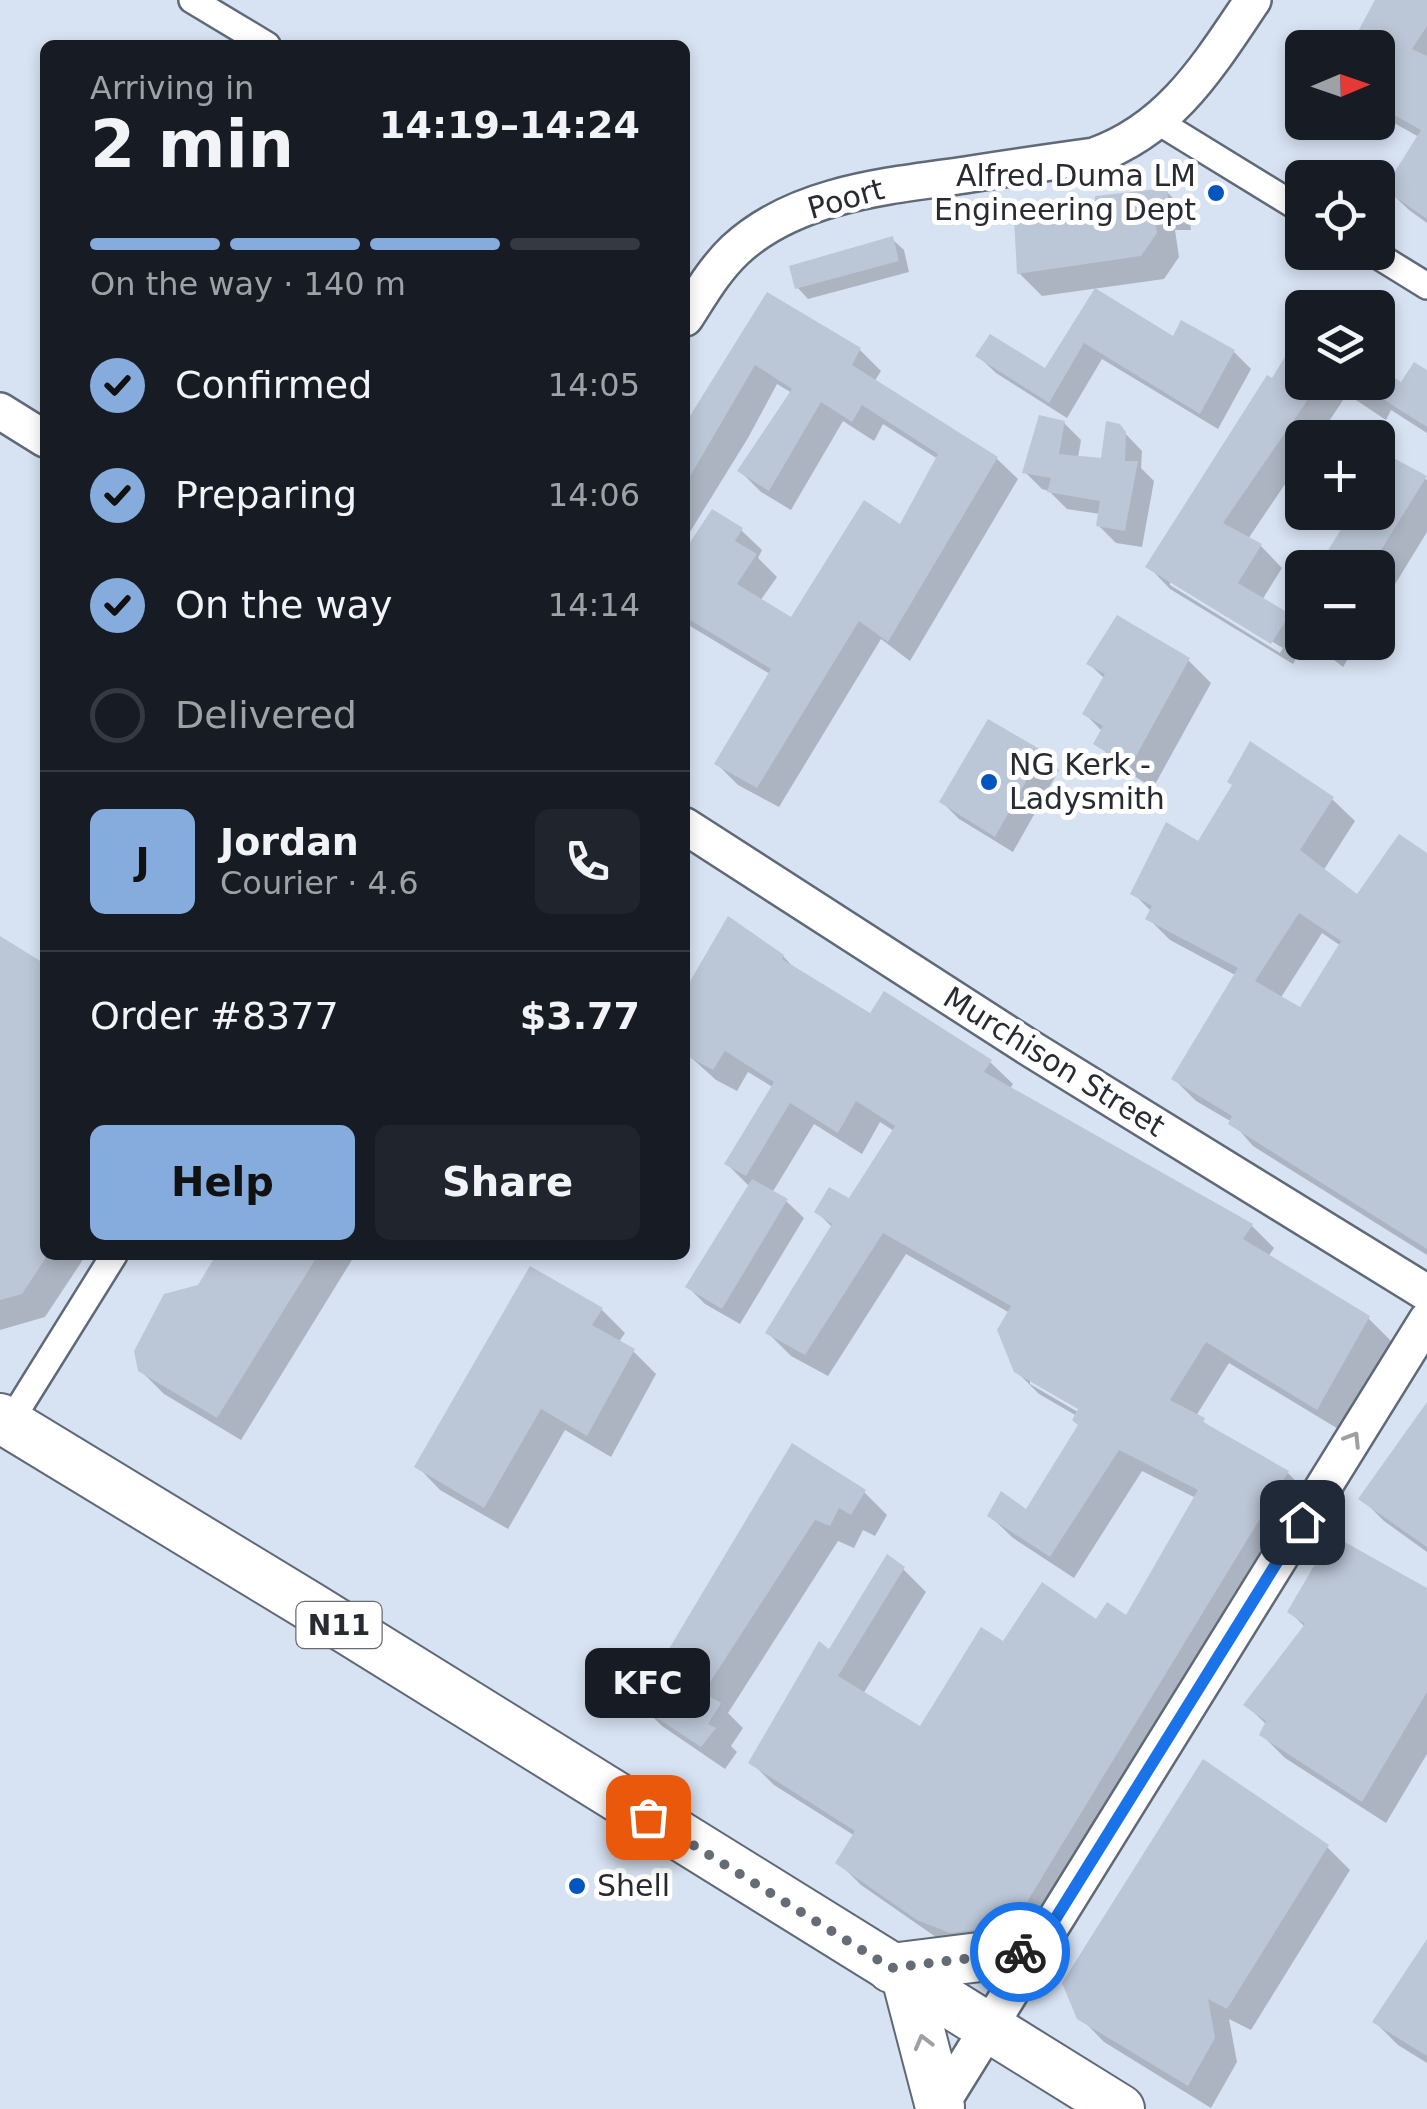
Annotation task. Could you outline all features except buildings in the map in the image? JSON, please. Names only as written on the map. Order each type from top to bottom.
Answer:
[{"type":"highway","name":"N11","points":[[3,1427],[310,1607],[1120,2109]]},
{"type":"highway","points":[[939,2108],[899,1973],[1036,1950]]},
{"type":"street","points":[[192,0],[258,40]]},
{"type":"street","name":"Poort","points":[[690,299],[750,238],[816,205],[883,186],[1094,156],[1120,146],[1157,122],[1192,86],[1252,0]]},
{"type":"street","points":[[1157,122],[1285,200]]},
{"type":"street","points":[[1395,266],[1427,286]]},
{"type":"street","points":[[0,411],[40,436]]},
{"type":"street","name":"Murchison Street","points":[[690,829],[1028,1047],[1427,1292]]},
{"type":"street","points":[[3,1427],[111,1260]]},
{"type":"street","points":[[939,2108],[1427,1320]]},
{"type":"way so far","points":[[648,1817],[891,1968],[1020,1952]]},
{"type":"place","name":"Alfred Duma LM Engineering Dept","points":[[1216,193]]},
{"type":"place","name":"NG Kerk - Ladysmith","points":[[989,782]]},
{"type":"place","name":"KFC","points":[[648,1817]]},
{"type":"place","name":"Shell","points":[[577,1886]]},
{"type":"route","points":[[1020,1952],[1036,1950],[1302,1522]]}]
